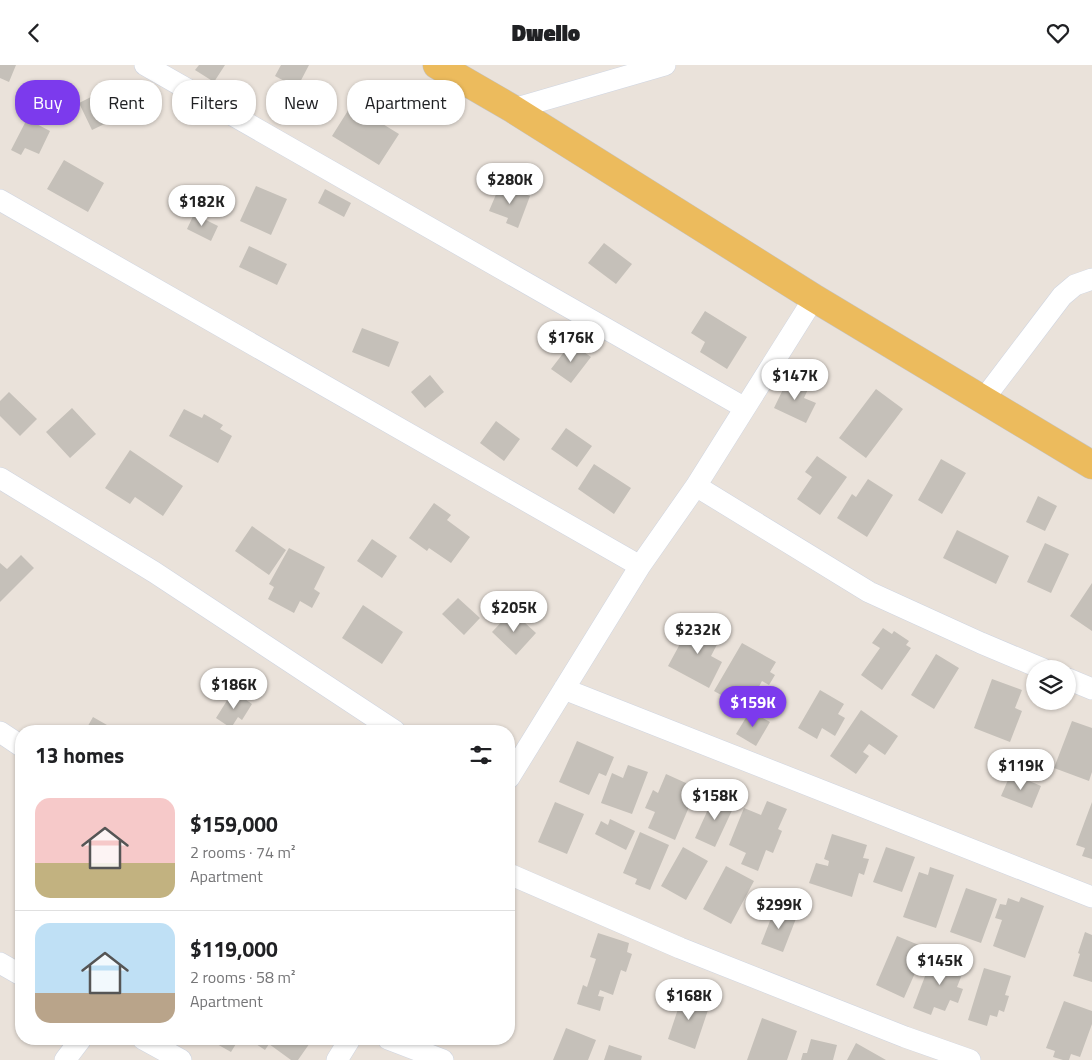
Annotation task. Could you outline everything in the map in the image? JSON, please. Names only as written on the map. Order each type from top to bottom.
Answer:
[{"type":"main road","points":[[438,65],[513,109],[814,298],[1092,465]]},
{"type":"street","points":[[145,65],[745,408]]},
{"type":"street","points":[[513,109],[665,65]]},
{"type":"street","points":[[0,200],[640,566]]},
{"type":"street","points":[[983,400],[1062,296],[1075,285],[1092,279]]},
{"type":"street","points":[[515,768],[640,566],[696,486],[814,298]]},
{"type":"street","points":[[0,478],[154,572],[386,725]]},
{"type":"street","points":[[696,486],[869,593],[1026,662]]},
{"type":"street","points":[[1076,682],[1092,689]]},
{"type":"street","points":[[564,689],[1092,897]]},
{"type":"street","points":[[0,732],[15,742]]},
{"type":"street","points":[[515,877],[680,947],[905,1037],[970,1060]]},
{"type":"street","points":[[0,963],[15,972]]},
{"type":"street","points":[[65,1060],[76,1045]]},
{"type":"street","points":[[154,1045],[181,1060]]},
{"type":"street","points":[[337,1060],[346,1045]]},
{"type":"street","points":[[404,1045],[443,1060]]},
{"type":"building","points":[[0,65],[16,65],[9,82],[0,78]]},
{"type":"building","points":[[199,65],[225,65],[215,80],[211,80],[195,70]]},
{"type":"building","points":[[281,65],[309,65],[301,80],[282,80],[275,76]]},
{"type":"building","points":[[90,98],[90,125],[102,125],[92,130],[80,102]]},
{"type":"building","points":[[347,112],[347,125],[384,125],[399,134],[379,165],[332,136]]},
{"type":"building","points":[[24,125],[38,125],[50,131],[39,154],[25,148],[21,155],[11,150]]},
{"type":"building","points":[[64,160],[104,183],[88,212],[47,189]]},
{"type":"building","points":[[500,185],[530,196],[518,228],[506,223],[508,218],[489,211]]},
{"type":"building","points":[[256,186],[287,199],[271,235],[240,221]]},
{"type":"building","points":[[325,189],[351,203],[344,217],[318,203]]},
{"type":"building","points":[[194,214],[218,226],[211,241],[187,229]]},
{"type":"building","points":[[604,243],[632,264],[616,284],[588,263]]},
{"type":"building","points":[[249,246],[287,264],[277,285],[239,267]]},
{"type":"building","points":[[705,311],[747,337],[727,369],[700,352],[705,342],[691,333]]},
{"type":"building","points":[[362,328],[399,342],[389,367],[352,352]]},
{"type":"building","points":[[571,343],[591,357],[571,383],[551,369]]},
{"type":"building","points":[[430,375],[444,392],[425,408],[411,392]]},
{"type":"building","points":[[789,377],[809,387],[804,398],[816,403],[806,423],[774,408]]},
{"type":"building","points":[[876,389],[903,409],[866,458],[839,438]]},
{"type":"building","points":[[9,392],[37,419],[20,436],[0,416],[0,401]]},
{"type":"building","points":[[72,408],[96,434],[70,458],[46,432]]},
{"type":"building","points":[[184,409],[202,418],[204,414],[223,425],[220,429],[232,436],[218,463],[169,436]]},
{"type":"building","points":[[496,421],[520,439],[504,461],[480,443]]},
{"type":"building","points":[[566,428],[592,446],[577,467],[551,449]]},
{"type":"building","points":[[130,450],[183,486],[163,516],[135,497],[130,504],[105,488]]},
{"type":"building","points":[[817,456],[847,477],[820,515],[797,499],[812,477],[805,472]]},
{"type":"building","points":[[941,459],[966,473],[942,514],[918,500]]},
{"type":"building","points":[[594,464],[631,488],[614,514],[578,489]]},
{"type":"building","points":[[868,479],[893,495],[867,537],[837,518],[852,494],[856,497]]},
{"type":"building","points":[[1038,496],[1057,506],[1045,531],[1026,522]]},
{"type":"building","points":[[434,503],[451,515],[447,520],[470,537],[451,563],[429,548],[427,551],[409,538]]},
{"type":"building","points":[[252,526],[286,550],[269,575],[235,551]]},
{"type":"building","points":[[957,530],[1009,556],[996,584],[943,558]]},
{"type":"building","points":[[372,539],[397,556],[382,578],[357,561]]},
{"type":"building","points":[[1045,543],[1069,554],[1051,593],[1027,582]]},
{"type":"building","points":[[289,548],[325,567],[314,589],[320,593],[312,608],[300,601],[294,613],[268,599],[274,587],[269,584]]},
{"type":"building","points":[[21,555],[34,568],[0,602],[0,563],[7,569]]},
{"type":"building","points":[[1092,583],[1092,631],[1070,616]]},
{"type":"building","points":[[458,598],[480,618],[464,635],[442,614]]},
{"type":"building","points":[[363,605],[403,632],[382,664],[342,638]]},
{"type":"building","points":[[512,611],[536,633],[516,655],[492,632]]},
{"type":"building","points":[[693,620],[722,635],[711,656],[722,662],[709,688],[668,666]]},
{"type":"building","points":[[883,628],[892,634],[894,631],[909,641],[906,645],[911,648],[882,690],[861,675],[880,648],[872,643]]},
{"type":"building","points":[[742,643],[776,662],[770,672],[775,675],[769,685],[762,681],[755,694],[758,695],[753,703],[750,701],[746,709],[714,691]]},
{"type":"building","points":[[936,654],[959,668],[934,709],[911,695]]},
{"type":"building","points":[[992,679],[1022,690],[1015,708],[1022,711],[1010,742],[974,728]]},
{"type":"building","points":[[820,690],[844,704],[838,714],[845,718],[835,736],[822,728],[817,739],[798,728]]},
{"type":"building","points":[[233,691],[252,704],[242,720],[238,717],[233,725],[226,725],[216,718]]},
{"type":"building","points":[[861,710],[898,736],[885,755],[869,744],[863,752],[869,756],[856,774],[830,756]]},
{"type":"building","points":[[750,711],[770,722],[756,746],[736,734]]},
{"type":"building","points":[[93,717],[107,725],[88,725]]},
{"type":"building","points":[[1072,721],[1092,728],[1092,772],[1089,781],[1054,768]]},
{"type":"building","points":[[577,741],[614,757],[606,776],[599,773],[589,795],[559,782]]},
{"type":"building","points":[[628,765],[648,772],[632,814],[601,803],[612,773],[623,778]]},
{"type":"building","points":[[1011,773],[1041,786],[1032,808],[1001,796]]},
{"type":"building","points":[[666,774],[697,788],[675,840],[648,828],[655,812],[645,808],[653,790],[658,793]]},
{"type":"building","points":[[715,794],[735,804],[715,847],[695,838]]},
{"type":"building","points":[[767,801],[787,809],[778,829],[782,831],[773,853],[766,850],[758,871],[741,864],[746,853],[729,845],[744,808],[761,815]]},
{"type":"building","points":[[555,802],[584,814],[567,854],[538,842]]},
{"type":"building","points":[[1092,802],[1092,859],[1082,856],[1085,848],[1076,845]]},
{"type":"building","points":[[610,819],[635,831],[626,850],[595,834],[601,821],[608,825]]},
{"type":"building","points":[[640,832],[669,845],[650,890],[635,884],[637,879],[623,873]]},
{"type":"building","points":[[832,834],[867,845],[863,858],[869,859],[864,875],[859,873],[852,897],[809,883],[816,863],[828,866],[829,861],[824,859]]},
{"type":"building","points":[[683,847],[708,861],[686,900],[661,886]]},
{"type":"building","points":[[886,847],[915,857],[902,892],[873,882]]},
{"type":"building","points":[[726,866],[754,881],[731,924],[703,909]]},
{"type":"building","points":[[930,867],[954,875],[936,928],[903,917],[919,872],[928,875]]},
{"type":"building","points":[[966,888],[997,899],[981,943],[950,932]]},
{"type":"building","points":[[1021,897],[1044,906],[1025,958],[993,946],[1002,920],[995,918],[1000,904],[1006,905],[1008,898],[1019,902]]},
{"type":"building","points":[[775,908],[797,916],[783,952],[761,944]]},
{"type":"building","points":[[1085,932],[1092,935],[1092,982],[1073,976]]},
{"type":"building","points":[[598,933],[629,943],[627,952],[632,954],[626,972],[621,970],[613,995],[600,990],[598,996],[604,997],[600,1011],[577,1004],[583,985],[587,987],[596,959],[590,957]]},
{"type":"building","points":[[897,936],[926,948],[904,998],[876,985]]},
{"type":"building","points":[[933,955],[965,967],[957,987],[963,989],[958,1003],[950,1000],[945,1011],[934,1007],[931,1015],[913,1008]]},
{"type":"building","points":[[984,968],[1011,976],[1005,995],[1009,996],[1004,1012],[999,1010],[997,1017],[990,1015],[987,1026],[968,1020]]},
{"type":"building","points":[[683,994],[710,1004],[695,1049],[668,1039]]},
{"type":"building","points":[[1064,1001],[1092,1011],[1092,1024],[1080,1057],[1071,1054],[1069,1060],[1053,1057],[1055,1051],[1046,1048]]},
{"type":"building","points":[[762,1018],[797,1031],[787,1060],[747,1060]]},
{"type":"building","points":[[566,1028],[596,1040],[588,1060],[553,1060]]},
{"type":"building","points":[[811,1039],[837,1045],[833,1060],[801,1060],[803,1053],[807,1053]]},
{"type":"building","points":[[856,1043],[886,1060],[847,1060]]},
{"type":"building","points":[[219,1045],[235,1045],[231,1052]]},
{"type":"building","points":[[258,1045],[268,1045],[265,1050]]},
{"type":"building","points":[[270,1045],[308,1045],[298,1060],[291,1060]]},
{"type":"building","points":[[609,1045],[642,1056],[641,1060],[604,1060]]}]
